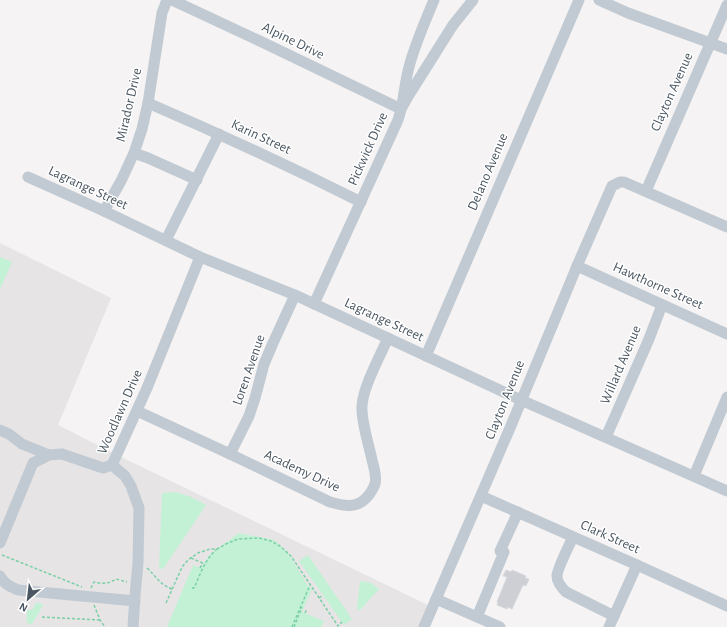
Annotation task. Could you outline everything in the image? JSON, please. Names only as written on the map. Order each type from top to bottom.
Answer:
[{"type":"street","name":"Mirador Drive","points":[[104,211],[121,181],[134,153],[142,129],[148,103],[162,13],[167,0]]},
{"type":"street","name":"Alpine Drive","points":[[172,0],[401,109]]},
{"type":"street","name":"Pickwick Drive","points":[[314,304],[398,120],[408,69],[434,0]]},
{"type":"street","points":[[401,109],[453,25],[473,0]]},
{"type":"street","name":"Delano Avenue","points":[[426,356],[578,0]]},
{"type":"street","points":[[599,0],[628,13],[727,49]]},
{"type":"street","name":"Clayton Avenue","points":[[424,627],[612,186],[620,182],[624,182],[646,191],[727,5]]},
{"type":"street","name":"Karin Street","points":[[148,103],[219,134],[361,202]]},
{"type":"street","points":[[166,240],[219,134]]},
{"type":"street","points":[[134,153],[197,180]]},
{"type":"street","name":"Lagrange Street","points":[[28,177],[200,256],[314,304],[521,400],[727,491]]},
{"type":"street","points":[[646,191],[727,227]]},
{"type":"street","name":"Woodlawn Drive","points":[[133,627],[138,563],[139,508],[131,486],[125,476],[112,466],[147,388],[200,256]]},
{"type":"street","name":"Hawthorne Street","points":[[577,266],[727,334]]},
{"type":"street","name":"Loren Avenue","points":[[230,454],[249,416],[264,364],[295,296]]},
{"type":"street","name":"Willard Avenue","points":[[606,437],[649,339],[662,305]]},
{"type":"street","name":"Academy Drive","points":[[137,411],[330,502],[344,506],[354,505],[364,500],[371,492],[375,483],[376,473],[364,426],[362,407],[369,381],[388,338]]},
{"type":"street","points":[[694,476],[727,397]]},
{"type":"street","points":[[1,431],[9,434],[22,444],[49,455]]},
{"type":"street","points":[[0,543],[33,463],[49,455],[62,454],[103,468],[112,466]]},
{"type":"street","name":"Clark Street","points":[[481,496],[727,606]]},
{"type":"street","points":[[477,617],[504,552],[500,551],[518,512]]},
{"type":"street","points":[[573,537],[557,576],[561,587],[566,592],[614,616]]},
{"type":"street","points":[[609,627],[637,565]]},
{"type":"street","points":[[0,576],[10,587],[18,590],[135,601]]},
{"type":"street","points":[[436,599],[500,627]]},
{"type":"path","points":[[200,568],[214,551],[238,539],[259,538],[271,541],[280,546],[291,556],[338,626],[342,622]]},
{"type":"path","points":[[166,603],[182,567],[198,553],[210,549],[217,549]]},
{"type":"path","points":[[2,555],[82,586]]},
{"type":"path","points":[[191,558],[204,563]]},
{"type":"path","points":[[192,591],[204,563]]},
{"type":"path","points":[[144,568],[148,568],[164,586],[172,589]]},
{"type":"path","points":[[89,589],[94,582],[101,584],[113,582],[116,579],[136,585]]},
{"type":"path","points":[[293,627],[310,584]]},
{"type":"path","points":[[319,598],[323,595]]},
{"type":"path","points":[[97,604],[93,604],[105,627]]},
{"type":"path","points":[[293,627],[302,607]]},
{"type":"path","points":[[305,613],[307,609]]},
{"type":"path","points":[[42,617],[100,620]]},
{"type":"shaded area","points":[[0,243],[111,298],[58,425],[432,607],[424,627],[0,627]]},
{"type":"green space","points":[[0,257],[12,262],[0,289]]},
{"type":"green space","points":[[176,492],[191,497],[206,505],[163,569],[159,568],[162,493]]},
{"type":"green space","points":[[239,533],[274,540],[288,553],[308,586],[312,589],[302,612],[324,621],[321,627],[167,627],[193,565],[201,568],[210,554]]},
{"type":"green space","points":[[308,555],[352,619],[344,625],[299,561]]},
{"type":"green space","points":[[360,581],[371,583],[379,589],[360,610],[357,609]]},
{"type":"green space","points":[[37,603],[43,605],[32,624],[27,623],[27,610],[32,610]]},
{"type":"building","points":[[506,570],[511,572],[512,570],[526,576],[525,578],[529,579],[526,586],[523,585],[512,609],[508,607],[507,609],[497,605],[507,577],[503,576]]}]
